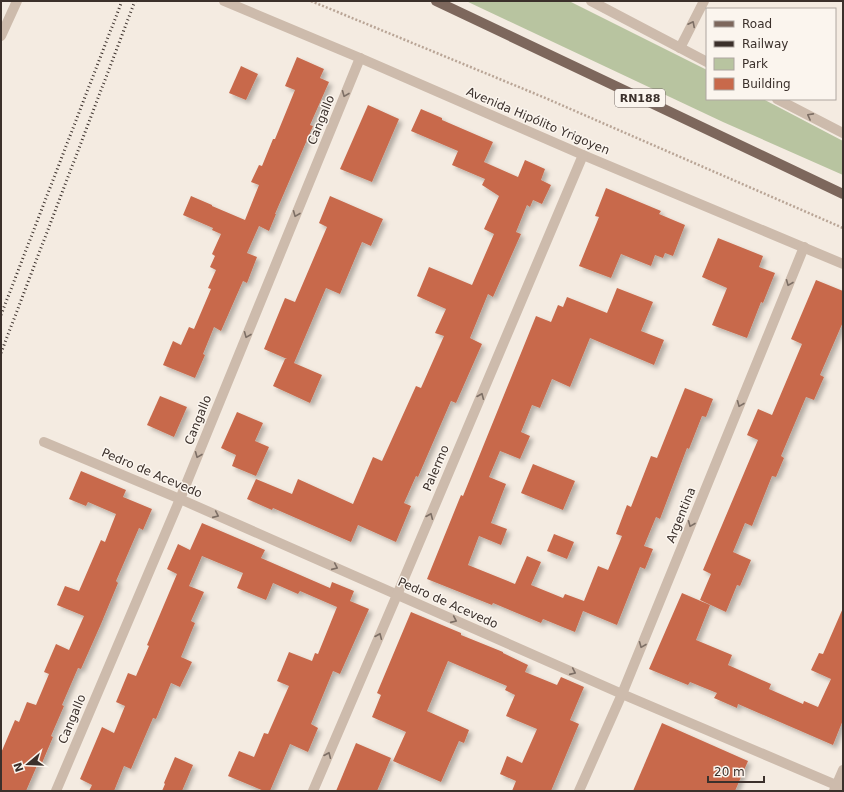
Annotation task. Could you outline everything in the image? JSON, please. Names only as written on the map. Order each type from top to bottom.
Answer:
[{"type":"main road","name":"RN188","points":[[436,1],[843,194]]},
{"type":"street","points":[[1,36],[17,1]]},
{"type":"street","name":"Avenida Hipólito Yrigoyen","points":[[224,1],[360,58],[583,155],[843,264]]},
{"type":"street","points":[[591,1],[706,61]]},
{"type":"street","points":[[680,48],[704,1]]},
{"type":"street","name":"Cangallo","points":[[56,791],[180,499],[360,58]]},
{"type":"street","points":[[780,100],[843,133]]},
{"type":"street","name":"Palermo","points":[[312,791],[397,595],[583,155]]},
{"type":"street","name":"Argentina","points":[[579,791],[622,694],[804,247]]},
{"type":"street","name":"Pedro de Acevedo","points":[[44,442],[180,499],[838,788]]},
{"type":"street","points":[[838,788],[843,770]]},
{"type":"path","points":[[311,1],[544,97],[843,228]]},
{"type":"green space","points":[[466,1],[569,1],[706,70],[706,100],[765,100],[843,141],[843,175],[723,122]]},
{"type":"building","points":[[297,57],[324,69],[320,78],[329,82],[310,125],[313,126],[269,231],[259,226],[247,253],[257,257],[247,283],[243,281],[221,331],[214,327],[203,354],[205,355],[195,378],[163,365],[173,341],[181,345],[189,327],[194,329],[211,289],[208,288],[216,270],[210,267],[215,256],[212,254],[221,234],[212,230],[213,228],[183,215],[191,196],[245,220],[259,185],[251,182],[259,165],[262,166],[273,139],[275,139],[295,90],[285,86]]},
{"type":"building","points":[[241,66],[258,74],[246,100],[229,93]]},
{"type":"building","points":[[368,105],[399,119],[372,182],[340,169]]},
{"type":"building","points":[[421,109],[442,118],[442,120],[493,142],[484,162],[518,177],[525,160],[545,169],[541,180],[551,185],[542,204],[533,200],[530,207],[527,205],[516,232],[521,234],[493,297],[488,294],[470,338],[482,344],[456,403],[451,401],[418,477],[416,476],[404,503],[411,506],[396,542],[358,525],[351,542],[273,508],[272,510],[247,499],[256,479],[292,494],[298,479],[353,504],[373,457],[382,461],[416,386],[421,388],[444,336],[435,333],[446,309],[417,296],[429,267],[472,285],[494,234],[484,229],[499,196],[482,185],[485,179],[452,165],[458,151],[411,131]]},
{"type":"building","points":[[606,188],[661,211],[659,214],[685,225],[673,256],[665,253],[663,258],[655,255],[651,266],[621,254],[611,278],[579,266],[599,217],[595,216]]},
{"type":"building","points":[[330,196],[383,219],[371,246],[362,242],[340,294],[326,288],[294,363],[322,375],[310,403],[273,386],[285,359],[287,359],[264,349],[285,298],[295,302],[327,227],[319,223]]},
{"type":"building","points":[[718,238],[763,256],[759,267],[775,273],[763,303],[761,302],[747,338],[712,325],[727,288],[702,277]]},
{"type":"building","points":[[816,280],[843,291],[843,322],[820,375],[824,377],[814,400],[806,397],[781,456],[784,458],[776,477],[772,476],[752,526],[745,523],[733,552],[751,560],[740,586],[737,585],[726,612],[700,600],[711,574],[703,570],[758,440],[747,435],[758,409],[772,415],[802,344],[791,339]]},
{"type":"building","points":[[617,288],[653,302],[641,331],[664,340],[654,365],[590,338],[570,387],[552,379],[540,408],[532,405],[521,432],[530,436],[520,459],[500,451],[489,477],[506,484],[491,523],[507,529],[501,545],[479,536],[468,565],[515,584],[527,556],[541,562],[531,585],[563,598],[565,594],[584,601],[598,566],[608,570],[622,536],[616,534],[627,505],[631,507],[651,456],[657,458],[685,388],[713,399],[706,417],[702,416],[689,449],[687,448],[660,519],[656,517],[644,546],[653,549],[645,569],[640,567],[617,625],[583,611],[575,632],[543,619],[541,623],[493,603],[492,605],[427,579],[461,495],[463,496],[536,316],[551,322],[558,305],[563,307],[567,297],[607,313]]},
{"type":"building","points":[[160,396],[187,407],[174,437],[147,425]]},
{"type":"building","points":[[237,412],[263,423],[255,441],[269,447],[256,476],[232,466],[236,455],[221,448]]},
{"type":"building","points":[[533,464],[575,481],[563,510],[521,493]]},
{"type":"building","points":[[81,471],[126,490],[123,497],[152,509],[143,530],[139,528],[116,581],[118,583],[101,624],[81,669],[78,668],[62,705],[64,706],[51,736],[53,737],[42,763],[39,761],[26,791],[1,791],[1,753],[15,720],[19,722],[27,702],[36,705],[49,674],[44,672],[56,644],[69,650],[84,616],[57,605],[65,586],[79,591],[101,540],[105,542],[116,514],[88,502],[86,506],[69,499]]},
{"type":"building","points":[[202,523],[265,550],[261,558],[330,588],[332,582],[354,591],[350,601],[369,609],[340,674],[333,671],[311,724],[318,728],[308,752],[290,744],[270,791],[264,791],[228,776],[239,751],[254,757],[264,733],[268,734],[289,686],[277,681],[289,652],[312,661],[315,653],[318,654],[337,607],[300,591],[298,594],[273,583],[266,600],[237,588],[243,573],[202,556],[189,586],[204,592],[191,621],[195,623],[181,657],[192,662],[180,687],[171,683],[156,719],[153,718],[131,769],[124,766],[114,791],[89,791],[92,785],[80,779],[102,727],[114,733],[125,706],[116,702],[128,673],[136,676],[149,646],[147,645],[177,574],[167,569],[178,544],[190,550]]},
{"type":"building","points":[[554,534],[574,542],[567,559],[547,551]]},
{"type":"building","points":[[682,593],[710,605],[696,640],[732,655],[728,665],[771,684],[769,689],[803,704],[804,701],[818,707],[831,679],[811,670],[819,653],[823,654],[843,608],[843,720],[833,745],[738,704],[737,708],[714,698],[717,693],[690,682],[688,685],[649,669]]},
{"type":"building","points":[[411,612],[503,652],[528,665],[525,672],[557,685],[561,677],[584,687],[570,720],[579,724],[551,791],[512,791],[516,781],[500,774],[507,756],[522,763],[537,729],[506,716],[515,695],[505,690],[507,686],[448,661],[427,711],[469,730],[464,743],[459,741],[441,782],[393,761],[406,732],[372,717],[381,695],[377,693]]},
{"type":"building","points":[[662,723],[748,761],[735,791],[633,791]]},
{"type":"building","points":[[356,743],[391,758],[377,791],[336,791]]},
{"type":"building","points":[[175,757],[193,765],[182,791],[162,791],[165,784],[164,783]]},
{"type":"railway","points":[[1,315],[122,1]]},
{"type":"railway","points":[[1,353],[135,1]]}]
